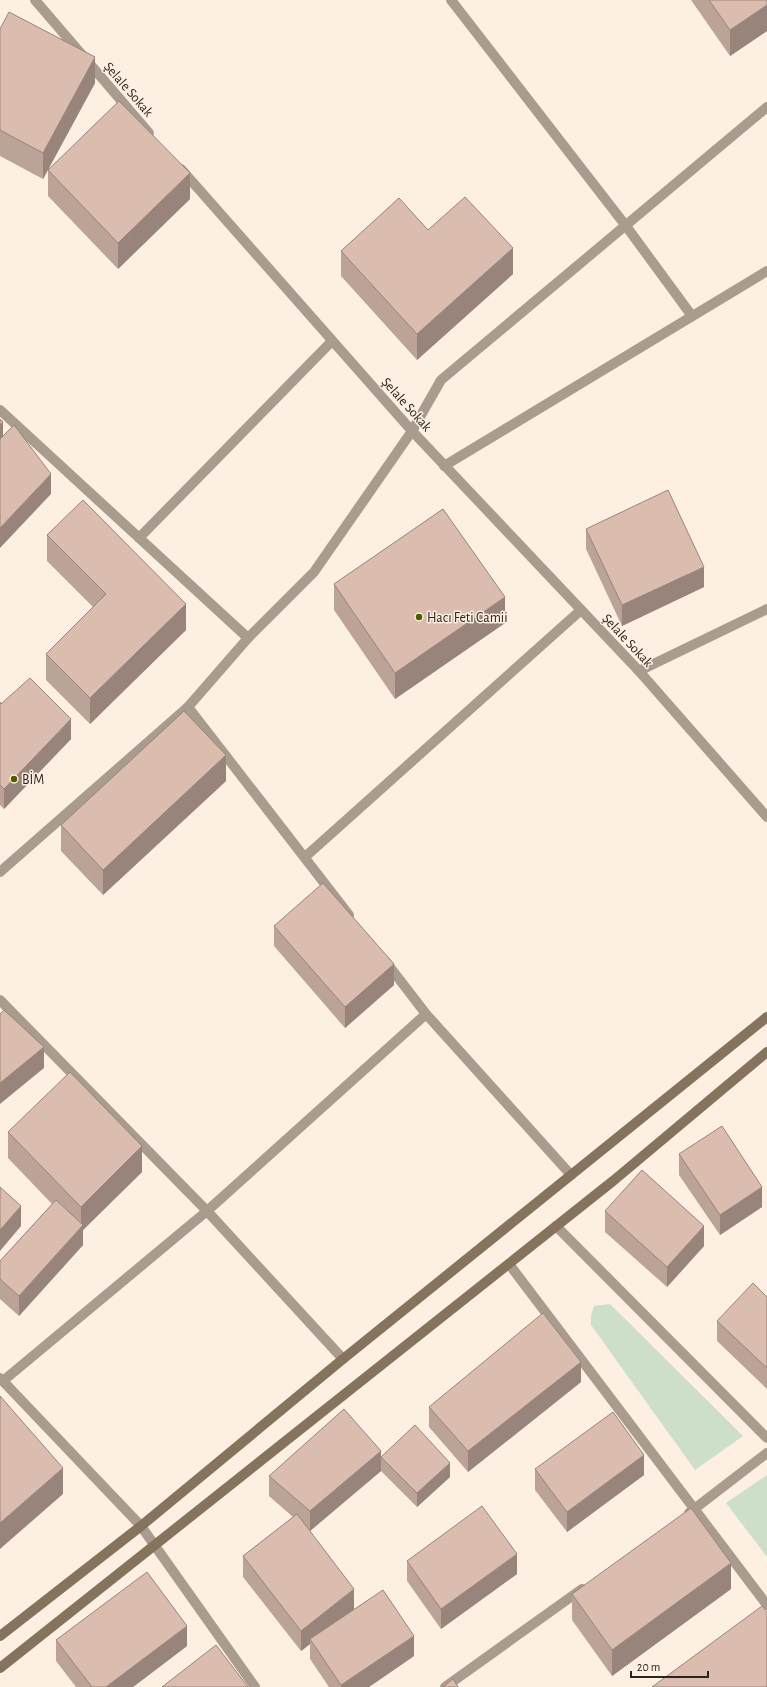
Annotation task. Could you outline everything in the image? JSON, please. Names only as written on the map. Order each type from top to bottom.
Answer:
[{"type":"street","name":"Şelale Sokak","points":[[35,0],[157,142]]},
{"type":"street","points":[[451,0],[626,226],[692,316]]},
{"type":"street","points":[[2,865],[188,706],[248,638],[314,572],[412,431],[441,380],[767,107]]},
{"type":"street","name":"Şelale Sokak","points":[[172,159],[412,431],[639,671],[767,817]]},
{"type":"street","points":[[444,466],[767,271]]},
{"type":"street","points":[[140,538],[332,340]]},
{"type":"street","points":[[0,410],[248,638]]},
{"type":"street","points":[[639,671],[767,609]]},
{"type":"street","points":[[304,857],[581,610]]},
{"type":"street","points":[[188,706],[353,920]]},
{"type":"street","points":[[378,951],[426,1014],[571,1175]]},
{"type":"street","points":[[0,1000],[207,1211],[343,1359]]},
{"type":"street","points":[[255,1687],[141,1526],[2,1380],[207,1211],[426,1014]]},
{"type":"street","points":[[0,1636],[141,1526],[343,1359],[767,1017]]},
{"type":"street","points":[[0,1668],[613,1181],[767,1052]]},
{"type":"street","points":[[556,1226],[767,1438]]},
{"type":"street","points":[[508,1264],[767,1605]]},
{"type":"street","points":[[681,1518],[767,1453]]},
{"type":"street","points":[[445,1687],[592,1582]]},
{"type":"green space","points":[[610,1304],[743,1436],[695,1470],[591,1325],[591,1316],[594,1306]]},
{"type":"green space","points":[[767,1475],[767,1557],[726,1503]]},
{"type":"building","points":[[709,0],[767,0],[767,5],[730,30]]},
{"type":"building","points":[[9,12],[95,57],[43,153],[0,130],[0,29]]},
{"type":"building","points":[[119,101],[190,173],[118,243],[48,170]]},
{"type":"building","points":[[465,197],[513,248],[417,334],[341,251],[399,198],[428,230]]},
{"type":"building","points":[[14,425],[51,474],[0,528],[0,439]]},
{"type":"building","points":[[668,490],[704,567],[622,605],[586,529]]},
{"type":"building","points":[[83,500],[186,604],[90,698],[46,654],[106,594],[47,535]]},
{"type":"building","name":"Hacı Feti Camii","points":[[443,509],[505,597],[395,673],[334,584]]},
{"type":"building","points":[[30,678],[71,719],[4,789],[0,785],[0,702],[1,704]]},
{"type":"building","points":[[184,711],[226,755],[103,870],[61,825]]},
{"type":"building","points":[[323,883],[394,964],[345,1007],[274,926]]},
{"type":"building","points":[[4,1010],[44,1047],[0,1083],[0,1014]]},
{"type":"building","points":[[70,1072],[142,1146],[81,1207],[8,1132]]},
{"type":"building","points":[[722,1126],[762,1187],[720,1215],[679,1154]]},
{"type":"building","points":[[642,1170],[704,1226],[667,1267],[605,1211]]},
{"type":"building","points":[[0,1187],[21,1206],[0,1230]]},
{"type":"building","points":[[56,1200],[83,1225],[19,1296],[0,1279],[0,1261]]},
{"type":"building","points":[[753,1283],[767,1297],[767,1368],[717,1321]]},
{"type":"building","points":[[543,1313],[581,1362],[468,1451],[429,1407]]},
{"type":"building","points":[[0,1396],[63,1468],[0,1523]]},
{"type":"building","points":[[344,1409],[381,1451],[310,1511],[269,1476]]},
{"type":"building","points":[[613,1412],[644,1455],[567,1512],[535,1469]]},
{"type":"building","points":[[415,1425],[450,1463],[417,1493],[381,1457]]},
{"type":"building","points":[[482,1506],[517,1554],[441,1609],[407,1561]]},
{"type":"building","points":[[691,1508],[731,1563],[612,1650],[572,1594]]},
{"type":"building","points":[[297,1514],[354,1589],[301,1631],[243,1556]]},
{"type":"building","points":[[147,1572],[187,1626],[106,1687],[92,1687],[56,1640]]},
{"type":"building","points":[[383,1590],[414,1636],[341,1685],[310,1639]]},
{"type":"building","points":[[762,1606],[767,1612],[767,1687],[652,1687]]},
{"type":"building","points":[[216,1645],[248,1687],[162,1687]]},
{"type":"building","points":[[453,1679],[458,1687],[443,1687]]},
{"type":"place","name":"Hacı Feti Camii","points":[[419,617]]},
{"type":"place","name":"BİM","points":[[14,779]]}]
